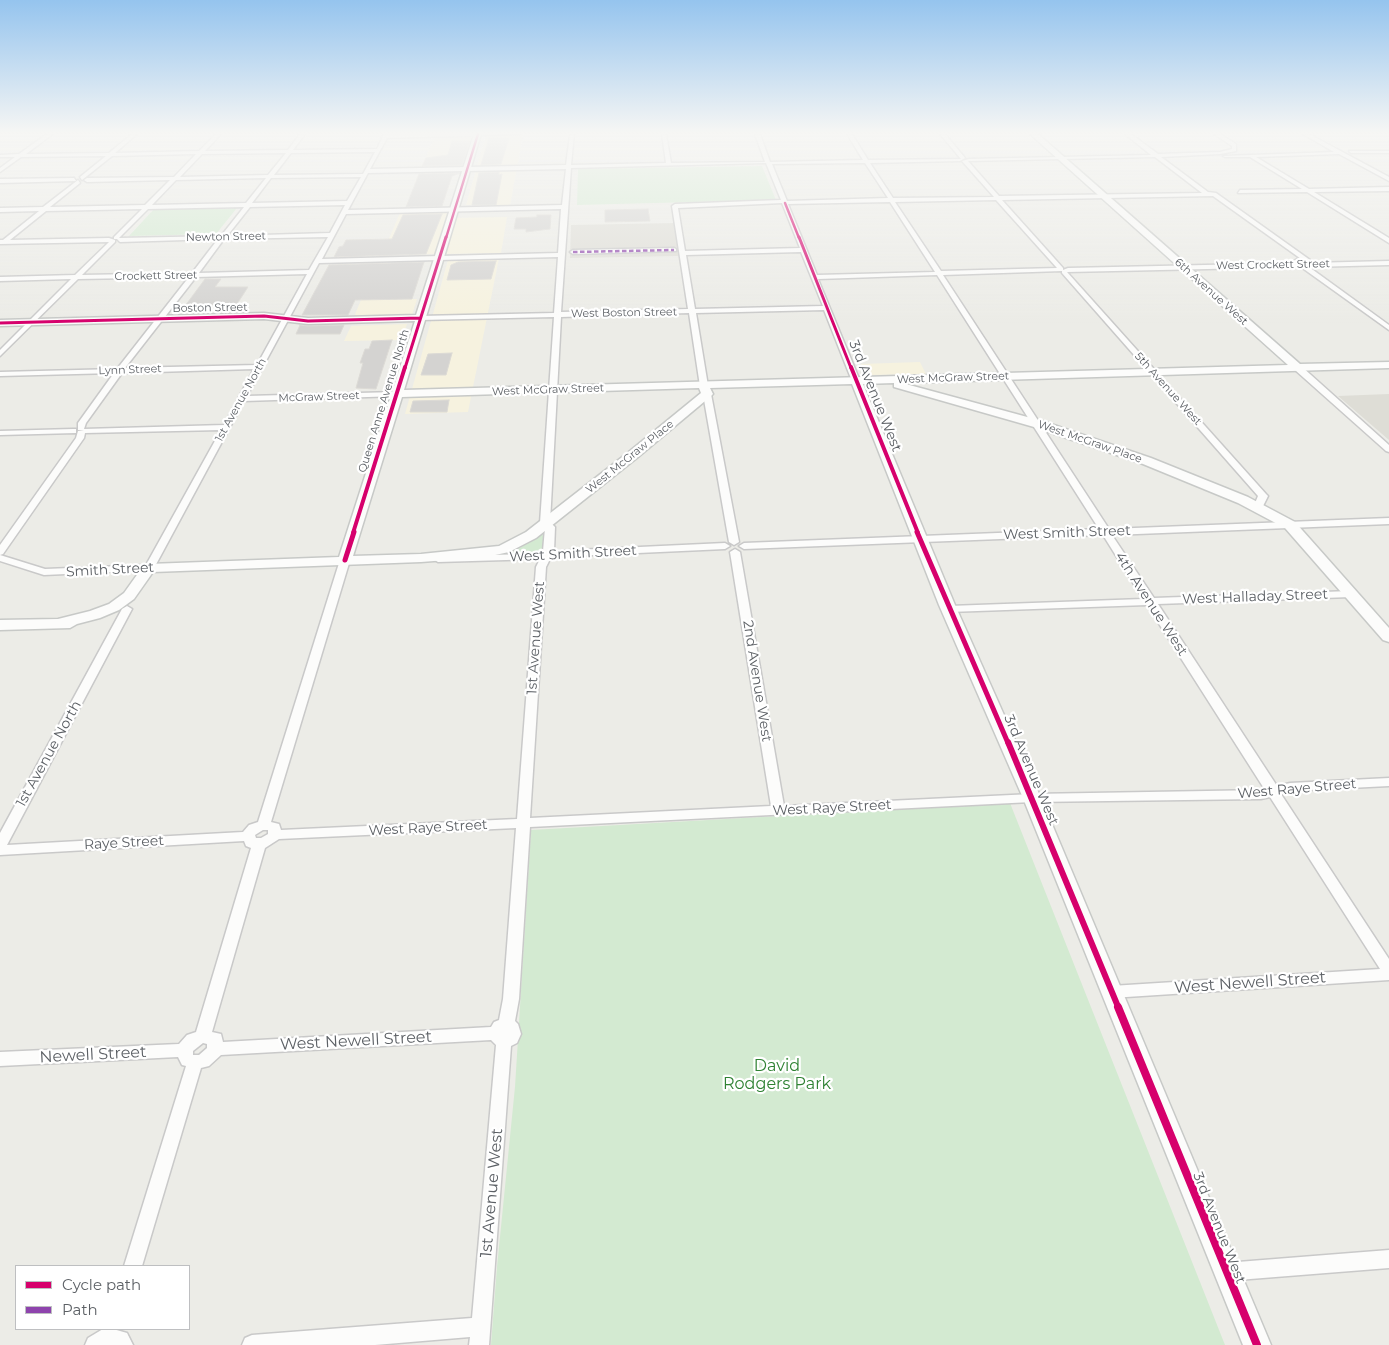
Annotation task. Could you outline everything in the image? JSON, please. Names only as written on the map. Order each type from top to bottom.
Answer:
[{"type":"street","points":[[1,243],[60,197]]},
{"type":"street","points":[[0,354],[157,197]]},
{"type":"street","points":[[1,551],[80,438],[82,423],[120,370],[254,197]]},
{"type":"street","name":"1st Avenue North","points":[[59,623],[96,615],[114,607],[129,596],[149,568],[353,197]]},
{"type":"street","name":"Queen Anne Avenue North","points":[[264,825],[438,258],[459,197]]},
{"type":"street","name":"1st Avenue West","points":[[479,1336],[502,1033],[511,1000],[541,567],[545,554],[549,550],[550,527],[545,523],[552,390],[566,197]]},
{"type":"street","name":"3rd Avenue West","points":[[782,197],[816,277],[920,539],[1032,798],[1225,1272],[1257,1345]]},
{"type":"street","name":"4th Avenue West","points":[[890,197],[938,274],[1038,424],[1150,602],[1389,973]]},
{"type":"street","name":"5th Avenue West","points":[[997,197],[1263,496],[1258,508]]},
{"type":"street","points":[[676,205],[1009,197]]},
{"type":"street","name":"6th Avenue West","points":[[1103,197],[1389,449]]},
{"type":"street","points":[[1210,197],[1389,328]]},
{"type":"street","points":[[1318,197],[1389,241]]},
{"type":"street","points":[[0,210],[349,203]]},
{"type":"street","name":"2nd Avenue West","points":[[676,205],[692,312],[735,546],[778,810]]},
{"type":"street","points":[[344,212],[565,207]]},
{"type":"street","name":"Newton Street","points":[[1,243],[332,235]]},
{"type":"street","points":[[573,252],[674,250]]},
{"type":"street","points":[[683,253],[804,250]]},
{"type":"street","points":[[318,261],[561,255]]},
{"type":"street","name":"West Crockett Street","points":[[816,277],[1389,263]]},
{"type":"street","name":"Crockett Street","points":[[0,279],[311,272]]},
{"type":"street","name":"West Boston Street","points":[[420,318],[827,308]]},
{"type":"street","name":"Boston Street","points":[[0,323],[264,316],[308,321],[420,318]]},
{"type":"street","name":"West McGraw Street","points":[[396,394],[552,390],[706,390],[881,380],[1389,365]]},
{"type":"street","name":"Lynn Street","points":[[0,374],[259,367]]},
{"type":"street","name":"West McGraw Place","points":[[881,380],[1038,424],[1147,461],[1258,508],[1290,525]]},
{"type":"street","name":"West McGraw Place","points":[[545,523],[706,390]]},
{"type":"street","name":"McGraw Street","points":[[242,399],[396,394]]},
{"type":"street","points":[[0,433],[226,427]]},
{"type":"street","name":"West Smith Street","points":[[421,558],[444,560],[536,557],[545,554],[1389,521]]},
{"type":"street","name":"West Smith Street","points":[[345,560],[421,558],[486,553],[504,549],[531,535],[545,523]]},
{"type":"street","points":[[1290,525],[1389,637]]},
{"type":"street","name":"Smith Street","points":[[1,551],[44,572],[345,560]]},
{"type":"street","name":"Smith Street","points":[[127,609],[153,580],[163,576],[222,565]]},
{"type":"street","name":"West Halladay Street","points":[[949,609],[1351,594]]},
{"type":"street","name":"1st Avenue North","points":[[0,845],[127,609]]},
{"type":"street","points":[[0,625],[98,620],[127,609]]},
{"type":"street","name":"West Raye Street","points":[[275,835],[1032,798],[1261,795],[1290,787],[1389,782]]},
{"type":"street","points":[[202,1036],[254,840],[254,828],[264,825],[274,828],[275,835],[269,841],[254,840]]},
{"type":"street","name":"Raye Street","points":[[0,850],[254,840]]},
{"type":"street","name":"West Newell Street","points":[[1111,992],[1389,973]]},
{"type":"street","name":"West Newell Street","points":[[216,1048],[502,1033]]},
{"type":"street","points":[[133,1265],[193,1040],[202,1036],[214,1040],[216,1048],[208,1058],[190,1056]]},
{"type":"street","name":"Newell Street","points":[[0,1059],[190,1056]]},
{"type":"street","points":[[1225,1272],[1389,1259]]},
{"type":"street","points":[[252,1345],[479,1336]]},
{"type":"shaded area","points":[[468,197],[512,197],[510,205],[466,205]]},
{"type":"shaded area","points":[[449,212],[448,218],[507,217],[501,253],[382,255],[400,213]]},
{"type":"shaded area","points":[[674,223],[679,256],[570,258],[571,225]]},
{"type":"shaded area","points":[[499,258],[468,412],[405,414],[448,260]]},
{"type":"shaded area","points":[[417,299],[412,315],[354,317],[361,300]]},
{"type":"shaded area","points":[[407,324],[402,340],[344,341],[351,326]]},
{"type":"shaded area","points":[[920,362],[926,374],[866,375],[861,364]]},
{"type":"shaded area","points":[[1389,394],[1389,440],[1338,396]]},
{"type":"green space","points":[[577,197],[775,197],[776,200],[577,205]]},
{"type":"green space","points":[[237,208],[216,234],[129,236],[154,209]]},
{"type":"green space","points":[[543,534],[544,551],[537,554],[508,555]]},
{"type":"green space","name":"David Rodgers Park","points":[[1010,803],[1225,1345],[491,1345],[515,1087],[531,830]]},
{"type":"building","points":[[410,197],[445,197],[442,206],[406,207]]},
{"type":"building","points":[[474,197],[498,197],[496,205],[472,205]]},
{"type":"building","points":[[648,209],[650,221],[605,222],[605,210]]},
{"type":"building","points":[[442,214],[426,254],[334,257],[339,247],[343,246],[346,240],[392,239],[403,215]]},
{"type":"building","points":[[537,215],[551,215],[550,229],[526,232],[526,229],[514,229],[516,218],[537,217]]},
{"type":"building","points":[[496,261],[491,279],[447,280],[451,265],[458,262]]},
{"type":"building","points":[[424,262],[412,299],[355,300],[348,315],[302,315],[329,265]]},
{"type":"building","points":[[205,279],[221,279],[215,287],[248,287],[237,304],[185,306]]},
{"type":"building","points":[[300,325],[344,325],[340,334],[296,334]]},
{"type":"building","points":[[392,340],[376,389],[356,388],[363,363],[360,363],[365,349],[369,349],[372,341]]},
{"type":"building","points":[[452,353],[446,375],[421,375],[428,354]]},
{"type":"building","points":[[449,400],[447,412],[410,412],[413,401]]},
{"type":"marked path","points":[[573,252],[674,250]]},
{"type":"cycle path","points":[[345,560],[458,197]]},
{"type":"cycle path","points":[[785,203],[926,554],[1032,798],[1257,1345]]},
{"type":"cycle path","points":[[0,323],[264,316],[308,321],[420,318]]}]
